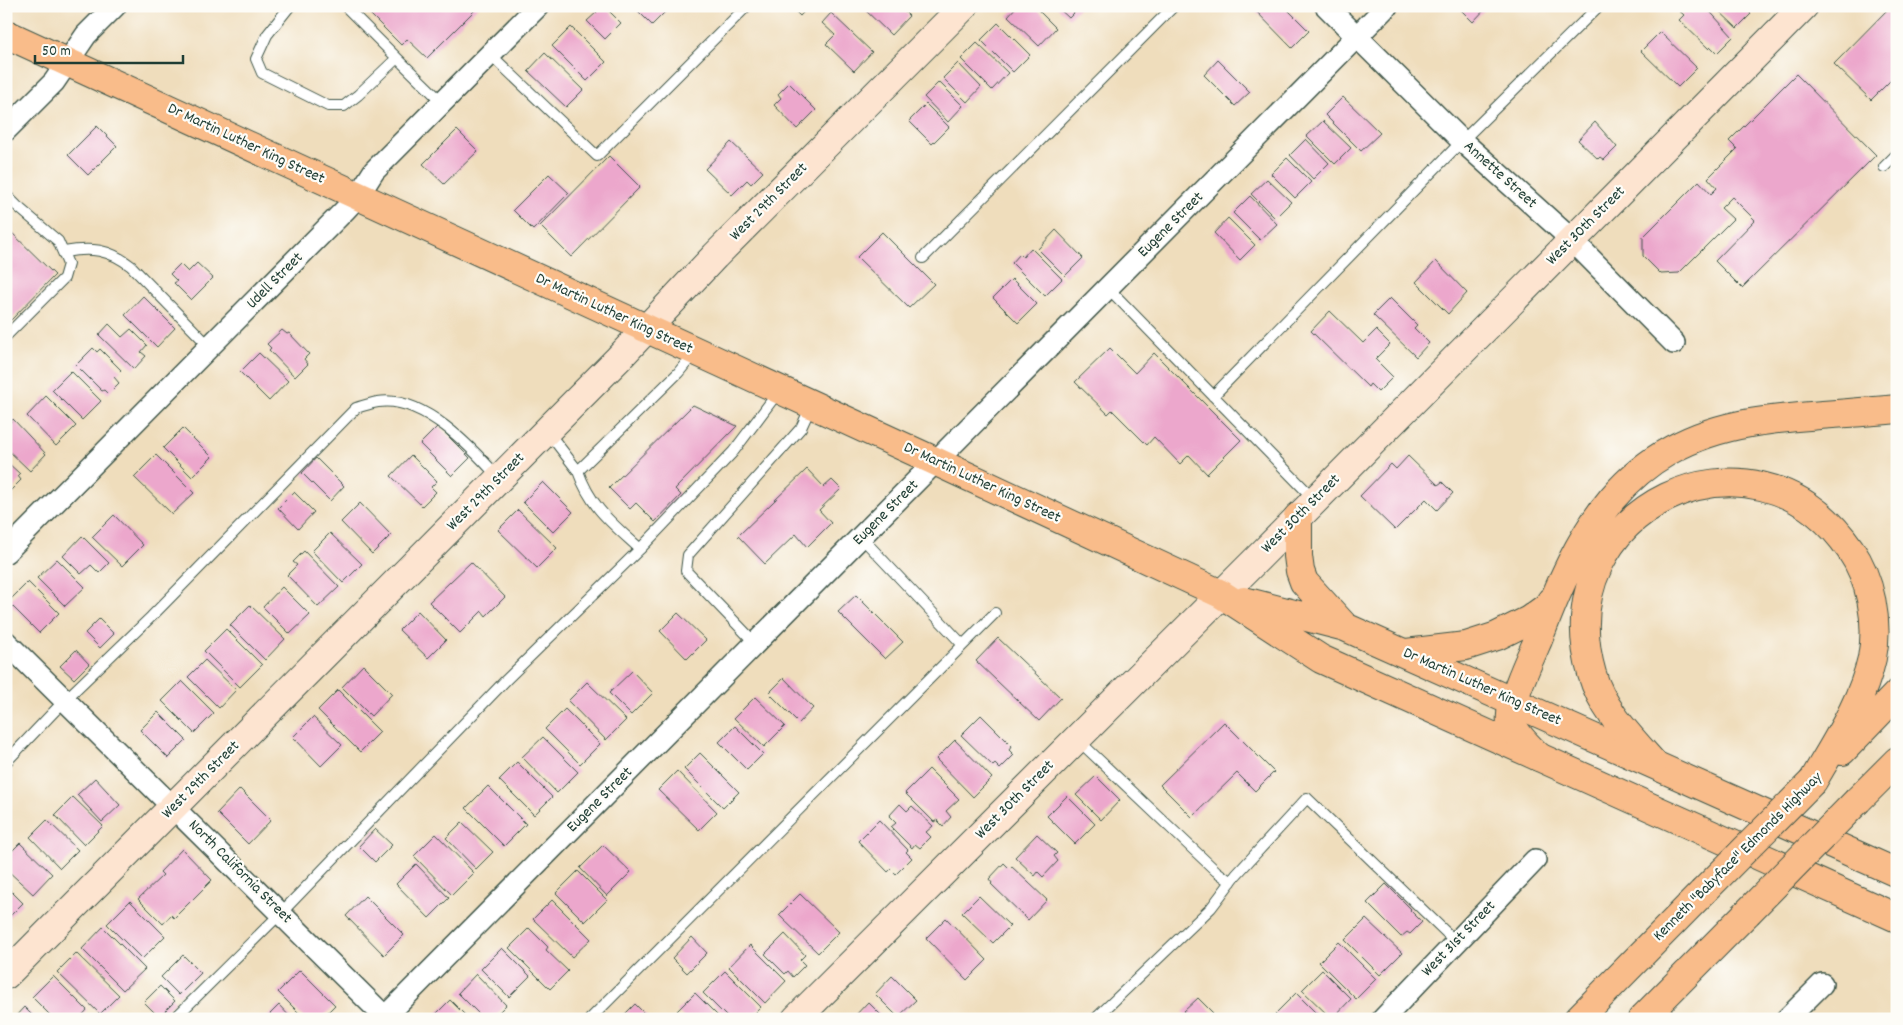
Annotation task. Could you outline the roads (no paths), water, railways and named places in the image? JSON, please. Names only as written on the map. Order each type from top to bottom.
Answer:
[{"type":"main road","name":"West 29th Street","points":[[6,975],[618,359],[715,256],[964,6]]},
{"type":"main road","name":"West 30th Street","points":[[796,1019],[1804,6]]},
{"type":"main road","name":"Dr Martin Luther King Street","points":[[6,34],[1221,594],[1321,659],[1897,918]]},
{"type":"main road","points":[[1539,757],[1514,729],[1511,720],[1514,701],[1554,598],[1584,536],[1604,507],[1632,477],[1647,464],[1671,449],[1702,434],[1748,423],[1897,409]]},
{"type":"main road","points":[[1653,763],[1618,723],[1604,701],[1592,674],[1586,646],[1584,617],[1592,580],[1603,555],[1620,533],[1639,514],[1654,503],[1696,486],[1742,483],[1769,488],[1786,494],[1817,513],[1838,532],[1849,546],[1862,570],[1868,587],[1874,623],[1872,656],[1864,685],[1850,718],[1813,781]]},
{"type":"main road","points":[[1306,508],[1298,556],[1300,571],[1304,582],[1345,627]]},
{"type":"main road","name":"Dr Martin Luther King Street","points":[[1221,594],[1345,627],[1897,873]]},
{"type":"main road","points":[[1406,653],[1466,646],[1497,636],[1529,620],[1547,607],[1554,598]]},
{"type":"main road","name":"Kenneth \"Babyface\" Edmonds Highway","points":[[1578,1019],[1897,694]]},
{"type":"main road","points":[[1642,1019],[1897,761]]},
{"type":"street","points":[[6,130],[54,82],[86,35],[115,6]]},
{"type":"street","name":"Udell Street","points":[[6,552],[358,196],[374,171],[538,6]]},
{"type":"street","name":"Annette Street","points":[[1326,6],[1462,140],[1572,240],[1674,343]]},
{"type":"street","name":"Eugene Street","points":[[385,1018],[1387,6]]},
{"type":"street","name":"North California Street","points":[[6,642],[385,1018]]},
{"type":"street","name":"West 31st Street","points":[[1383,1019],[1535,860]]},
{"type":"street","points":[[1787,1019],[1822,984]]},
{"type":"lane","points":[[290,6],[267,35],[256,59],[262,73],[328,106],[344,106],[358,96],[397,58]]},
{"type":"lane","points":[[345,6],[442,102]]},
{"type":"lane","points":[[490,54],[597,156],[747,6]]},
{"type":"lane","points":[[923,258],[1174,6]]},
{"type":"lane","points":[[1213,396],[1462,140],[1598,6]]},
{"type":"lane","points":[[1884,167],[1897,154]]},
{"type":"lane","points":[[6,194],[17,206],[58,241],[68,264],[64,278],[6,336]]},
{"type":"lane","points":[[64,252],[95,250],[117,255],[131,266],[210,347]]},
{"type":"lane","points":[[1108,288],[1213,396],[1306,508]]},
{"type":"lane","points":[[578,470],[678,373],[696,352]]},
{"type":"lane","points":[[174,1019],[281,913],[506,680],[640,549],[733,452],[780,390]]},
{"type":"lane","points":[[6,762],[65,700],[151,617],[356,408],[379,401],[397,402],[423,411],[444,425],[499,479]]},
{"type":"lane","points":[[756,644],[686,571],[688,555],[801,428],[812,405]]},
{"type":"lane","points":[[547,430],[578,470],[584,488],[595,506],[640,549]]},
{"type":"lane","points":[[862,538],[963,645]]},
{"type":"lane","points":[[590,1019],[995,613]]},
{"type":"lane","points":[[1077,738],[1216,871],[1231,882]]},
{"type":"lane","points":[[1095,1019],[1210,908],[1307,798],[1456,942]]}]
